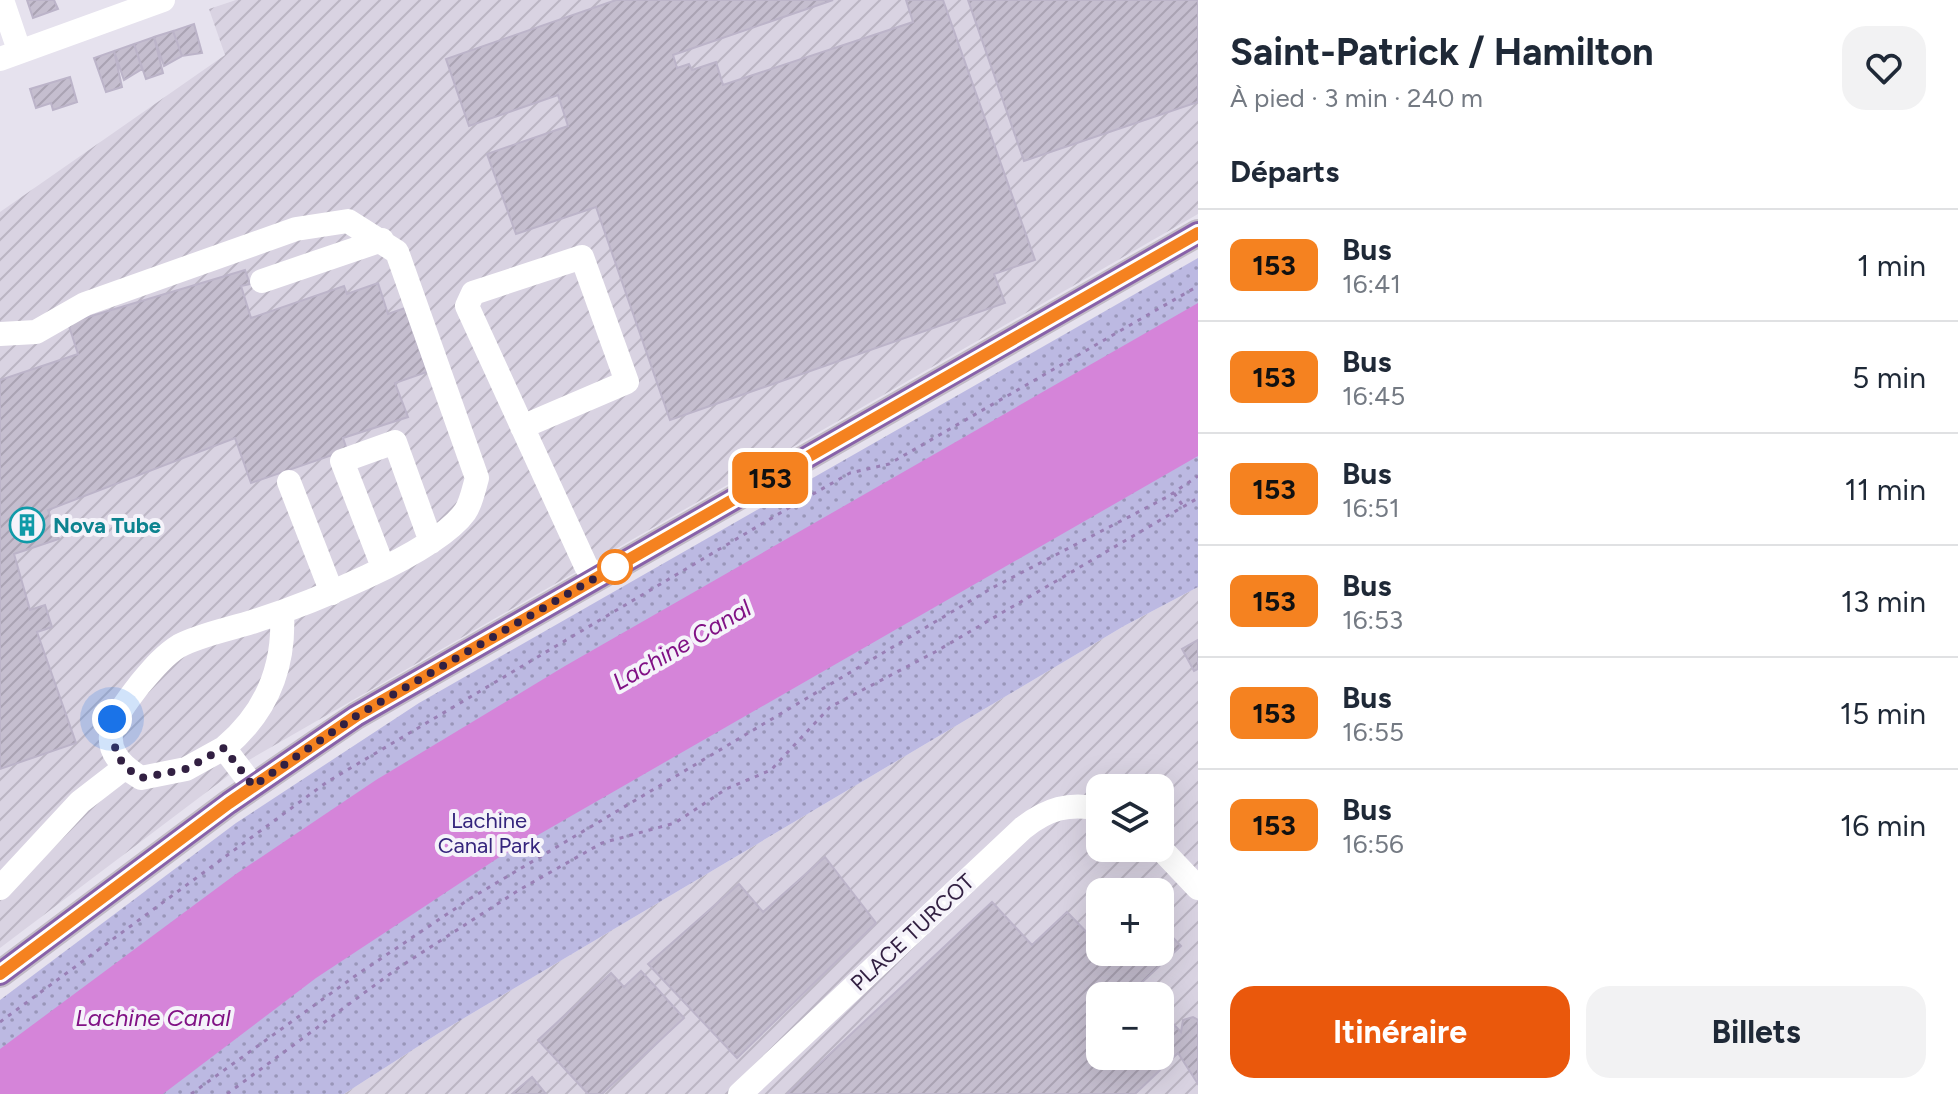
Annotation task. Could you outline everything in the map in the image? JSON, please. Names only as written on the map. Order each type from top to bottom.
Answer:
[{"type":"main road","points":[[0,974],[253,786],[356,716],[1198,233]]},
{"type":"street","points":[[3,14],[10,54],[163,0]]},
{"type":"street","points":[[0,334],[36,332],[85,304],[296,229],[348,221],[397,252],[477,478],[466,511],[431,542],[332,593],[282,613],[179,646],[153,668],[112,719],[113,751],[124,768],[141,778],[186,769],[224,748],[244,732],[264,701],[284,645],[282,613]]},
{"type":"street","points":[[262,281],[382,240]]},
{"type":"street","points":[[522,427],[627,382],[582,257],[473,293],[467,306],[522,427],[586,566],[596,578]]},
{"type":"street","points":[[383,567],[342,461],[395,442],[431,542]]},
{"type":"street","points":[[289,482],[332,593]]},
{"type":"street","points":[[224,748],[253,786]]},
{"type":"street","points":[[0,888],[80,802],[124,768]]},
{"type":"street","name":"PLACE TURCOT","points":[[740,1094],[1023,828],[1060,807],[1086,808]]},
{"type":"street","points":[[1173,862],[1198,888]]},
{"type":"path","points":[[0,1022],[246,838],[327,782],[792,506],[850,473],[889,464],[1198,286]]},
{"type":"path","points":[[191,1094],[355,976],[471,898],[992,588],[1174,493],[1198,476]]},
{"type":"path","points":[[1174,493],[1183,506]]},
{"type":"path","points":[[227,1094],[398,968],[519,890],[602,843],[675,823],[726,789],[771,770],[830,707],[960,638],[1198,498]]},
{"type":"shaded area","points":[[236,0],[1198,0],[1198,214],[249,760],[0,948],[0,212],[225,55],[209,9]]},
{"type":"shaded area","points":[[1198,587],[1198,1094],[344,1094],[439,1033],[1124,626]]},
{"type":"green space","name":"Lachine Canal Park","points":[[1198,258],[1198,587],[1124,626],[439,1033],[344,1094],[0,1094],[0,1000],[236,823],[419,703]]},
{"type":"water","name":"Lachine Canal","points":[[1198,303],[1198,456],[498,858],[316,978],[163,1094],[0,1094],[0,1049],[236,874],[376,780],[565,666]]},
{"type":"building","points":[[27,0],[54,0],[58,9],[33,18]]},
{"type":"building","points":[[616,0],[833,0],[673,55],[677,68],[689,64],[692,70],[716,62],[723,85],[913,22],[906,0],[943,0],[1035,260],[994,274],[1005,303],[670,420],[596,207],[516,234],[487,154],[568,126],[558,95],[469,126],[446,59]]},
{"type":"building","points":[[968,0],[1198,0],[1198,102],[1024,161]]},
{"type":"building","points":[[194,24],[202,53],[182,56],[173,31]]},
{"type":"building","points":[[173,31],[182,56],[164,66],[154,37]]},
{"type":"building","points":[[154,37],[163,73],[146,79],[134,44]]},
{"type":"building","points":[[134,44],[142,69],[124,80],[114,51]]},
{"type":"building","points":[[114,51],[122,87],[106,92],[94,58]]},
{"type":"building","points":[[70,77],[77,102],[53,110],[51,103],[36,108],[30,89]]},
{"type":"building","name":"Nova Tube","points":[[245,270],[250,284],[241,286],[251,318],[344,286],[347,294],[378,283],[388,314],[405,308],[427,372],[395,383],[408,417],[343,438],[347,450],[251,483],[235,438],[48,510],[59,539],[14,554],[30,610],[45,605],[52,627],[37,632],[76,743],[0,769],[0,380],[78,354],[68,323]]},
{"type":"building","points":[[1198,640],[1198,669],[1194,671],[1182,649]]},
{"type":"building","points":[[825,857],[876,923],[737,1058],[648,964],[739,884],[763,912]]},
{"type":"building","points":[[992,902],[1032,945],[1067,912],[1086,932],[1086,966],[1160,966],[1142,982],[1086,982],[1086,1070],[1160,1070],[1135,1094],[787,1094]]},
{"type":"building","points":[[1174,939],[1181,946],[1174,953]]},
{"type":"building","points":[[641,971],[684,1018],[602,1094],[588,1094],[538,1040],[611,973],[624,987]]},
{"type":"building","points":[[1193,1017],[1198,1020],[1198,1084],[1178,1053],[1174,1057],[1174,1025],[1181,1032],[1183,1020]]},
{"type":"building","points":[[532,1077],[546,1094],[512,1094]]},
{"type":"bus line","name":"153","points":[[0,974],[229,803],[356,716],[1198,233]]},
{"type":"place","name":"Nova Tube","points":[[27,525]]},
{"type":"route","points":[[112,719],[113,751],[124,768],[141,778],[186,769],[224,748],[253,786],[356,716],[623,562],[615,567]]}]
